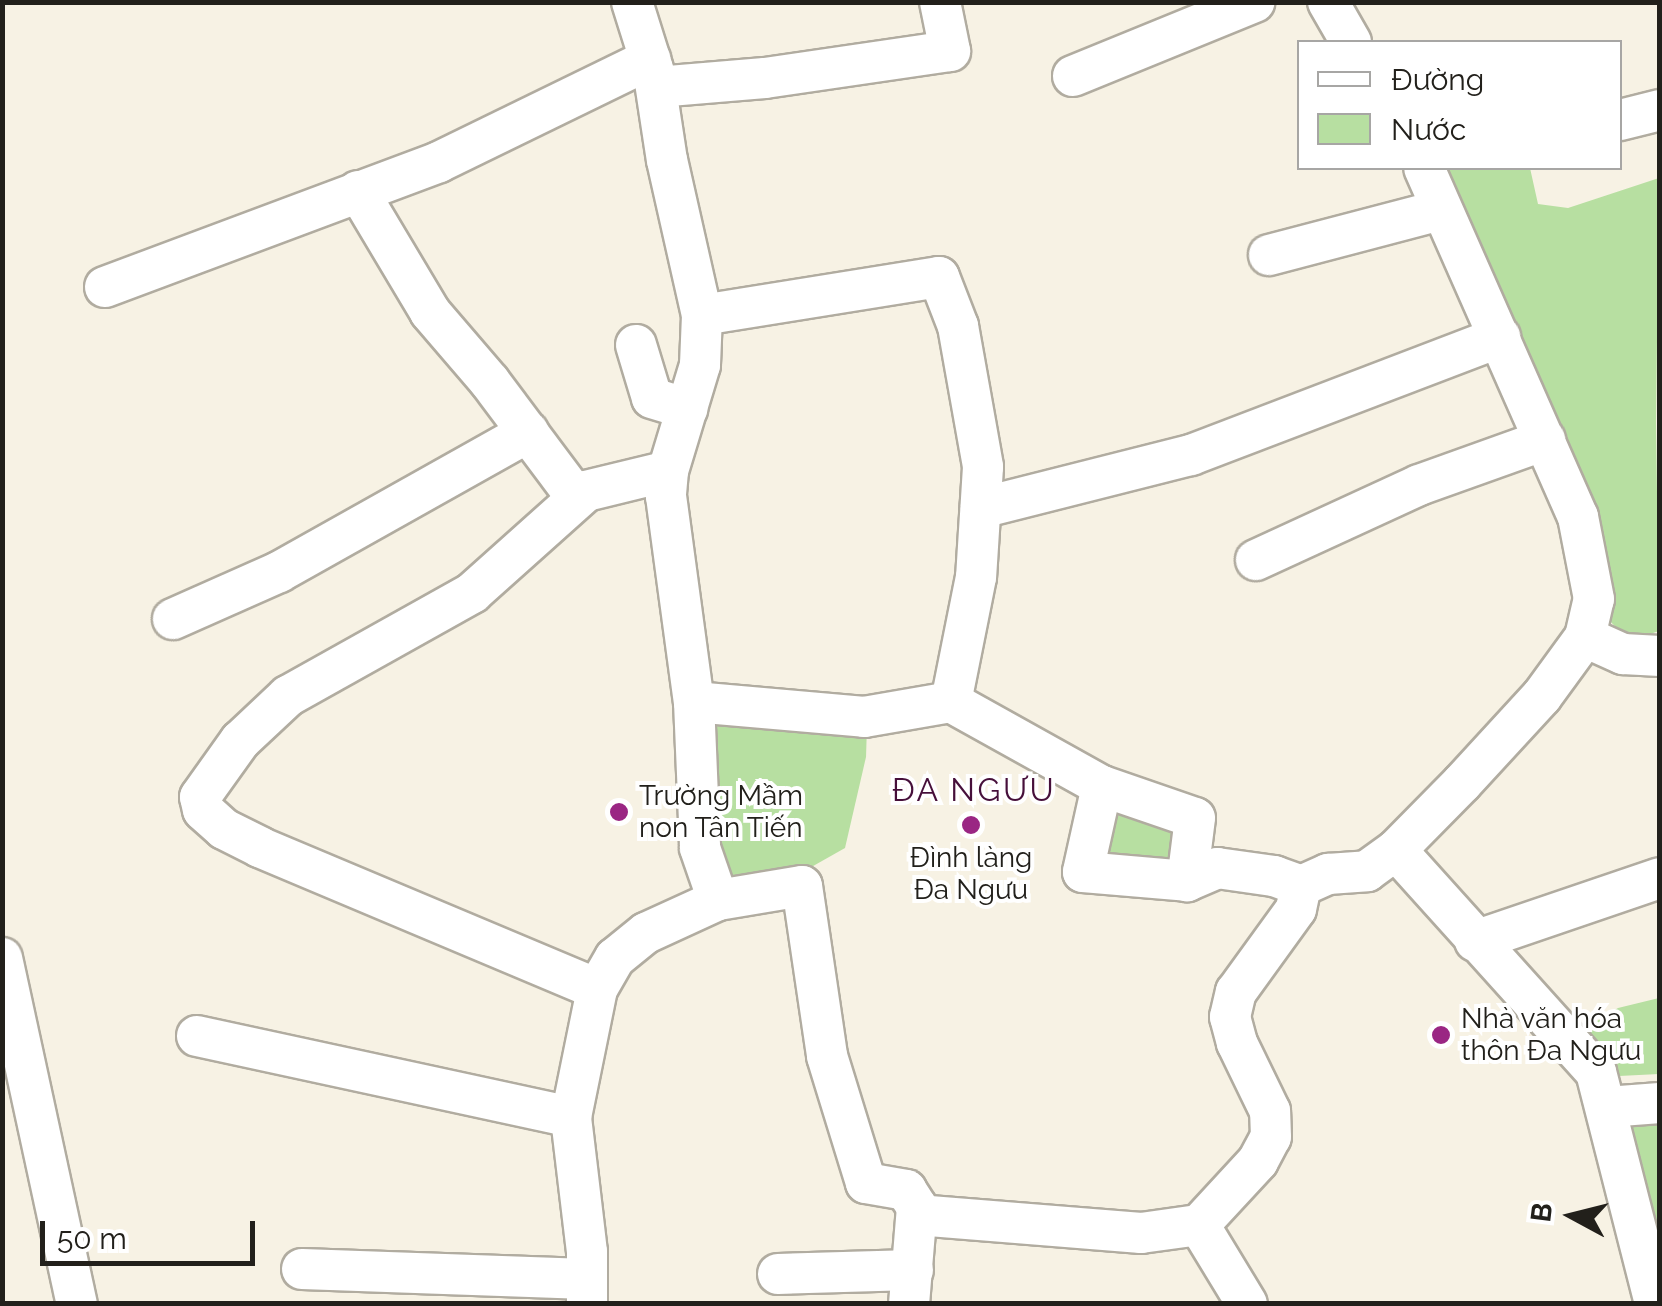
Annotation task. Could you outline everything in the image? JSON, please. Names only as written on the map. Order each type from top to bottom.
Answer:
[{"type":"street","points":[[632,2],[654,73],[667,160],[702,315],[700,364],[668,472],[667,511],[694,702],[700,848],[718,900]]},
{"type":"street","points":[[105,287],[358,192],[654,73],[765,78],[950,51],[940,2]]},
{"type":"street","points":[[1074,76],[1254,2]]},
{"type":"street","points":[[1328,2],[1350,40]]},
{"type":"street","points":[[1622,120],[1660,110]]},
{"type":"street","points":[[1102,786],[1083,872],[1187,881],[1217,868],[1274,876],[1301,886],[1328,874],[1368,872],[1396,850],[1542,696],[1585,637],[1594,599],[1578,517],[1442,210],[1433,170]]},
{"type":"street","points":[[358,192],[418,295],[576,497]]},
{"type":"street","points":[[1269,256],[1442,210]]},
{"type":"street","points":[[702,315],[940,277],[958,326],[984,467],[976,576],[951,702]]},
{"type":"street","points":[[981,508],[1192,455],[1500,337]]},
{"type":"street","points":[[636,345],[652,398],[687,409]]},
{"type":"street","points":[[173,619],[279,572],[528,432]]},
{"type":"street","points":[[1256,560],[1419,485],[1544,440]]},
{"type":"street","points":[[597,988],[260,847],[224,829],[200,803],[205,785],[240,741],[288,696],[472,593],[576,497],[611,482],[668,472]]},
{"type":"street","points":[[1585,637],[1623,654],[1660,656]]},
{"type":"street","points":[[694,702],[864,717],[951,702],[1102,786],[1196,818],[1187,881]]},
{"type":"street","points":[[1396,850],[1596,1072],[1655,1304]]},
{"type":"street","points":[[1475,941],[1660,878]]},
{"type":"street","points":[[302,1269],[587,1291],[571,1117],[597,988],[615,958],[646,932],[718,900],[802,886],[827,1056],[866,1183],[906,1190],[917,1215],[911,1287],[778,1274]]},
{"type":"street","points":[[917,1215],[1141,1234],[1200,1225],[1247,1174],[1271,1137],[1270,1111],[1237,1042],[1230,1016],[1236,992],[1296,909],[1301,886]]},
{"type":"street","points":[[2,958],[77,1304]]},
{"type":"street","points":[[197,1036],[571,1117]]},
{"type":"street","points":[[1606,1106],[1660,1103]]},
{"type":"street","points":[[1200,1225],[1248,1304]]},
{"type":"water","points":[[1443,170],[1530,170],[1538,204],[1568,208],[1659,178],[1659,631],[1629,641],[1608,619]]},
{"type":"water","points":[[704,711],[867,725],[866,757],[845,848],[799,874],[728,889]]},
{"type":"water","points":[[1115,805],[1175,824],[1174,860],[1107,860]]},
{"type":"water","points":[[1659,998],[1659,1074],[1619,1076],[1586,1028],[1618,1008]]},
{"type":"water","points":[[1659,1117],[1659,1259],[1626,1120]]},
{"type":"place","name":"Trường Mầm non Tân Tiến","points":[[619,812]]},
{"type":"place","name":"Đình làng Đa Ngưu","points":[[971,825]]},
{"type":"place","name":"Nhà văn hóa thôn Đa Ngưu","points":[[1441,1035]]},
{"type":"district","name":"ĐA NGƯU","points":[[974,790]]}]
